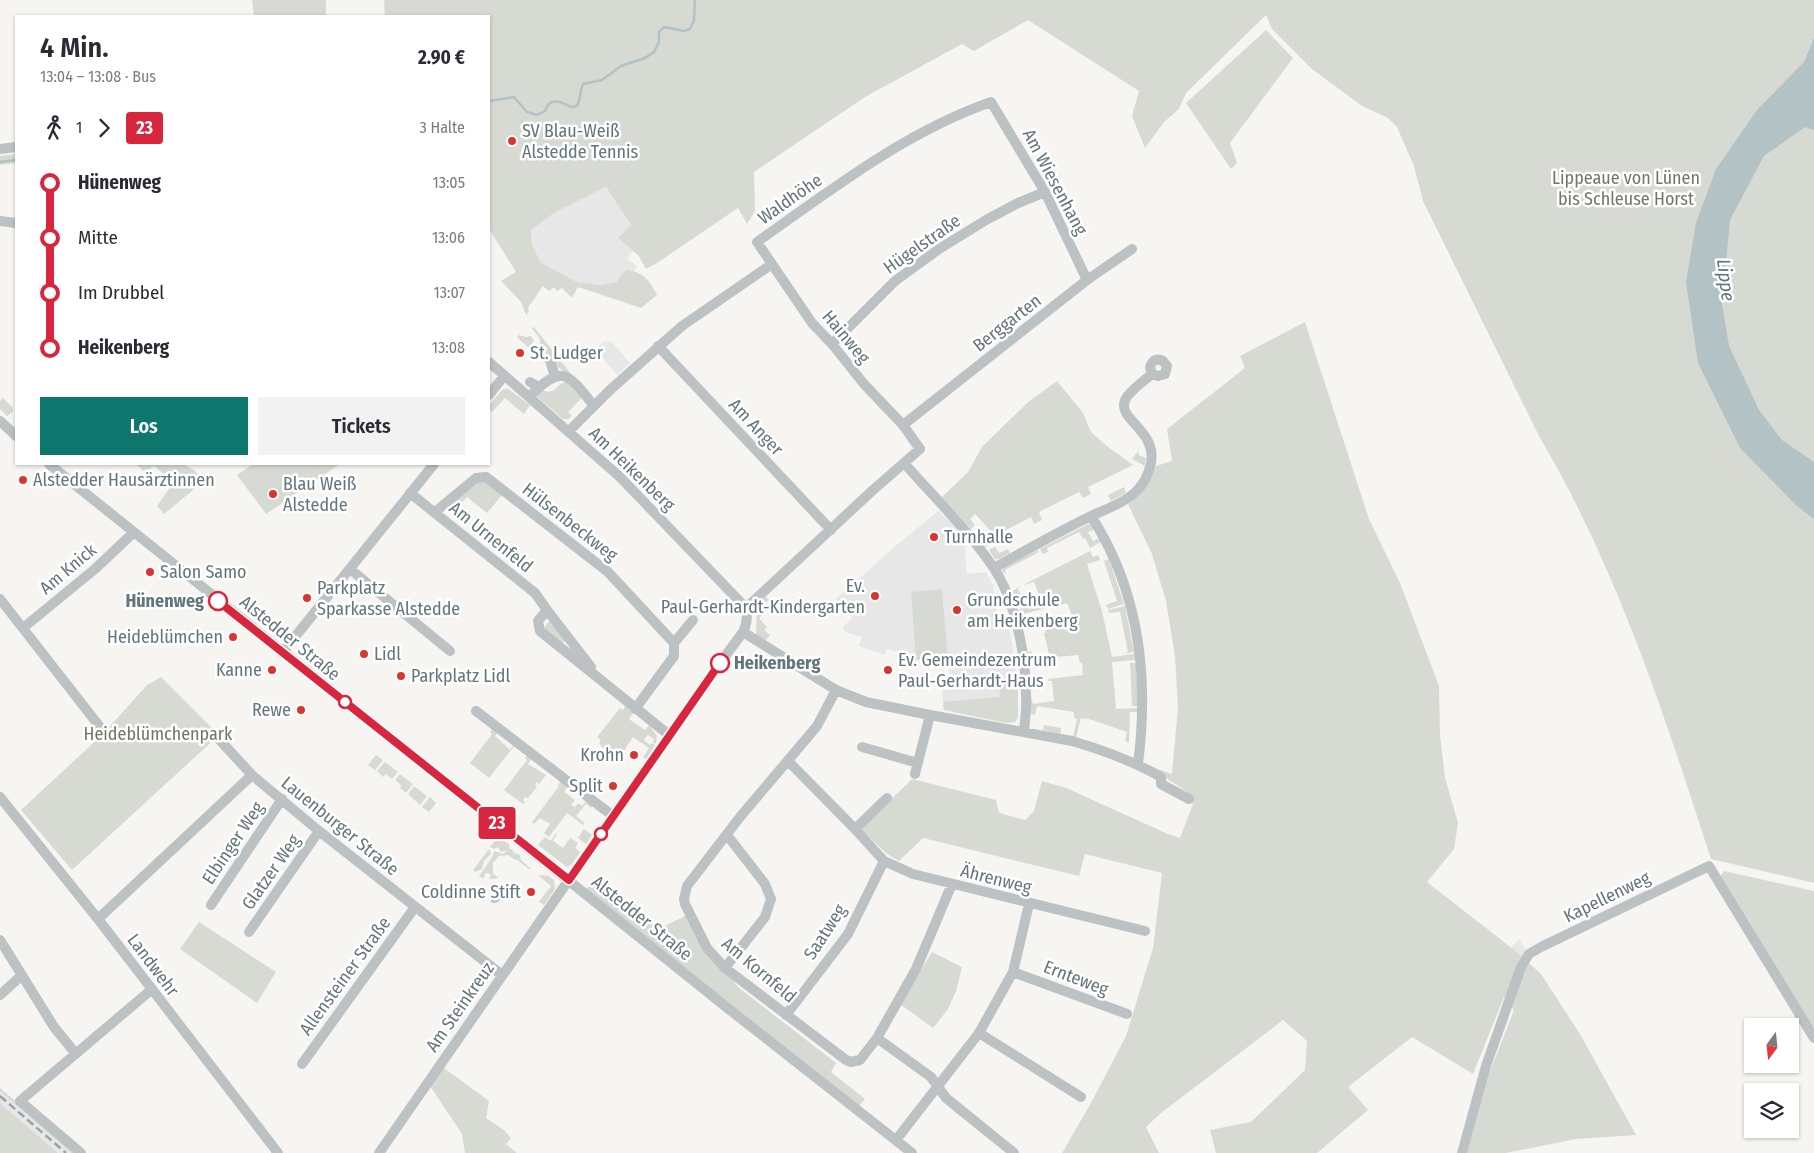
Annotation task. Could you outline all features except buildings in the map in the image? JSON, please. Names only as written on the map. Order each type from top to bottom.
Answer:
[{"type":"street","name":"Am Wiesenhang","points":[[991,102],[1045,192],[1087,280]]},
{"type":"street","name":"Waldhöhe","points":[[772,264],[757,242],[898,145],[973,108],[991,102]]},
{"type":"street","points":[[0,149],[15,147]]},
{"type":"street","name":"Hügelstraße","points":[[832,344],[895,281],[986,220],[1018,203],[1045,192]]},
{"type":"street","points":[[0,221],[15,223]]},
{"type":"street","name":"Berggarten","points":[[903,425],[1087,280],[1132,249]]},
{"type":"street","name":"Hainweg","points":[[772,264],[812,323],[832,344],[864,384],[903,425],[920,449],[904,463]]},
{"type":"street","points":[[569,431],[658,346],[695,316],[772,264]]},
{"type":"street","name":"Am Anger","points":[[658,346],[831,530]]},
{"type":"street","name":"Am Heikenberg","points":[[490,363],[620,477],[746,608]]},
{"type":"street","points":[[551,364],[555,376]]},
{"type":"street","points":[[994,568],[1090,516],[1125,500],[1140,487],[1149,472],[1152,457],[1151,448],[1144,433],[1126,414],[1124,404],[1128,396],[1152,374]]},
{"type":"street","points":[[490,394],[504,376]]},
{"type":"street","points":[[529,397],[535,384],[555,376],[562,376],[570,379],[594,406]]},
{"type":"street","points":[[1,425],[15,435]]},
{"type":"street","points":[[1024,732],[1026,694],[1020,641],[1006,592],[994,568],[976,544],[904,463],[746,608],[747,615],[743,632],[836,690],[866,702],[930,715],[1072,741],[1108,752],[1138,764],[1162,777],[1162,784],[1189,799]]},
{"type":"street","name":"Alstedder Straße","points":[[49,465],[282,653],[912,1153]]},
{"type":"street","points":[[282,653],[433,465]]},
{"type":"street","name":"Hülsenbeckweg","points":[[434,512],[476,478],[486,477],[608,572],[674,643]]},
{"type":"street","name":"Am Urnenfeld","points":[[410,493],[535,593],[601,680]]},
{"type":"street","points":[[1090,516],[1114,558],[1133,612],[1140,660],[1143,703],[1138,764]]},
{"type":"street","name":"Am Knick","points":[[23,628],[95,569],[133,533]]},
{"type":"street","points":[[350,568],[450,651]]},
{"type":"street","points":[[0,599],[100,727]]},
{"type":"street","name":"Am Urnenfeld","points":[[547,610],[538,621],[540,632],[669,735]]},
{"type":"street","points":[[636,709],[674,656],[674,643],[693,620]]},
{"type":"street","name":"Am Steinkreuz","points":[[379,1153],[669,735],[743,632]]},
{"type":"street","name":"Am Kornfeld","points":[[836,690],[817,726],[740,817],[687,886],[684,899],[689,914],[707,948],[725,968],[786,1015],[851,1062],[860,1060],[877,1038],[916,969],[952,884]]},
{"type":"street","points":[[476,711],[613,816]]},
{"type":"street","points":[[862,747],[916,768],[930,715]]},
{"type":"street","name":"Lauenburger Straße","points":[[216,736],[252,775],[319,831],[502,975]]},
{"type":"street","name":"Ährenweg","points":[[788,761],[884,861],[913,874],[1144,931]]},
{"type":"street","points":[[98,919],[252,775]]},
{"type":"street","name":"Landwehr","points":[[0,797],[98,919],[278,1153]]},
{"type":"street","points":[[855,829],[887,798]]},
{"type":"street","name":"Elbinger Weg","points":[[212,905],[282,799]]},
{"type":"street","name":"Glatzer Weg","points":[[249,932],[319,831]]},
{"type":"street","points":[[725,968],[765,917],[771,899],[765,884],[727,835]]},
{"type":"street","name":"Saatweg","points":[[786,1015],[848,934],[884,861]]},
{"type":"street","name":"Kapellenweg","points":[[1462,1153],[1486,1066],[1522,967],[1530,954],[1709,866],[1814,1038]]},
{"type":"street","points":[[896,1140],[979,1033],[1013,972],[1029,904]]},
{"type":"street","name":"Allensteiner Straße","points":[[302,1064],[415,907]]},
{"type":"street","points":[[0,940],[54,1027],[76,1054]]},
{"type":"street","name":"Ernteweg","points":[[1013,972],[1127,1014]]},
{"type":"street","points":[[0,995],[21,976]]},
{"type":"street","points":[[81,1153],[20,1101],[151,990]]},
{"type":"street","points":[[979,1033],[1081,1096]]},
{"type":"street","points":[[877,1038],[931,1077],[946,1098],[1014,1153]]},
{"type":"shaded area","points":[[1814,38],[1814,130],[1805,127],[1764,156],[1730,220],[1722,304],[1729,346],[1759,410],[1782,440],[1814,462],[1814,519],[1797,506],[1740,448],[1698,363],[1686,282],[1696,223],[1716,169],[1757,110],[1804,62]]},
{"type":"shaded area","points":[[606,187],[631,225],[618,238],[633,251],[627,259],[637,266],[634,272],[628,270],[624,272],[617,282],[600,285],[577,282],[541,264],[532,245],[531,230],[554,213]]},
{"type":"shaded area","points":[[605,341],[612,342],[630,363],[617,375],[595,349]]},
{"type":"shaded area","points":[[938,511],[964,533],[967,574],[986,572],[993,585],[999,623],[1008,621],[1018,679],[1018,717],[1015,722],[1007,723],[944,710],[942,690],[951,690],[942,589],[916,654],[887,649],[885,655],[859,646],[862,637],[845,632],[843,627],[852,618],[835,600]]},
{"type":"shaded area","points":[[496,884],[500,885],[498,893],[503,896],[498,902],[494,903],[491,902],[493,886]]},
{"type":"shaded area","points":[[1519,939],[1526,950],[1514,967],[1499,962]]},
{"type":"shaded area","points":[[0,1091],[71,1153],[58,1153],[0,1103]]},
{"type":"green space","points":[[252,0],[326,0],[326,15],[254,15]]},
{"type":"green space","name":"Lippeaue von Lünen bis Schleuse Horst","points":[[384,0],[1814,0],[1814,883],[1711,859],[1656,696],[1615,590],[1567,486],[1539,436],[1423,201],[1414,166],[1397,127],[1388,118],[1362,106],[1312,69],[1272,29],[1266,15],[1186,93],[1179,109],[1164,122],[1145,148],[1132,116],[1139,91],[1028,20],[974,51],[962,44],[865,97],[754,172],[755,211],[747,224],[738,208],[646,269],[638,255],[618,238],[631,225],[606,187],[554,213],[531,230],[532,245],[541,263],[577,282],[600,285],[617,282],[623,273],[629,270],[640,274],[646,279],[657,295],[641,308],[578,287],[572,298],[562,288],[557,291],[554,287],[549,291],[543,286],[528,308],[529,311],[526,315],[521,302],[501,281],[516,272],[490,231],[490,15],[385,15]]},
{"type":"green space","points":[[1266,30],[1293,58],[1230,143],[1237,163],[1231,169],[1186,103]]},
{"type":"green space","points":[[15,154],[15,163],[0,165],[0,156]]},
{"type":"green space","points":[[1305,322],[1369,519],[1400,583],[1439,686],[1440,735],[1445,778],[1458,823],[1454,849],[1427,882],[1513,949],[1541,974],[1580,1034],[1636,1135],[1576,1139],[1506,1153],[1467,1153],[1489,1074],[1514,1010],[1504,997],[1473,1074],[1412,1037],[1348,1087],[1368,1110],[1317,1153],[1216,1153],[1210,1130],[1251,1122],[1305,1070],[1307,1041],[1283,1020],[1161,1113],[1146,1127],[1159,1153],[1062,1153],[1126,1036],[1153,948],[1162,873],[1085,854],[1079,876],[923,838],[899,861],[887,854],[861,829],[912,779],[996,800],[999,813],[1025,820],[1034,811],[1042,781],[1066,788],[1180,838],[1193,804],[1185,799],[1186,791],[1146,765],[1172,774],[1178,707],[1175,656],[1166,601],[1152,554],[1128,504],[1144,487],[1156,466],[1172,461],[1167,429],[1245,368],[1240,356]]},
{"type":"green space","points":[[534,327],[575,379],[553,364],[552,359],[540,347],[540,339],[532,328]]},
{"type":"green space","points":[[519,335],[531,336],[534,341],[530,346],[549,364],[547,365],[517,337]]},
{"type":"green space","points":[[566,381],[582,398],[568,412],[572,416],[568,419],[563,419],[534,394],[542,390],[553,391]]},
{"type":"green space","points":[[1057,381],[1083,413],[1091,432],[1133,465],[1088,487],[1091,494],[1083,498],[1079,492],[1039,512],[1042,520],[1034,524],[1031,517],[991,538],[993,543],[985,547],[980,541],[990,530],[975,514],[970,519],[975,525],[971,529],[942,497],[968,472],[982,447],[1027,403]]},
{"type":"green space","points":[[507,388],[530,405],[524,414],[505,398],[492,412],[490,410],[490,404],[502,390]]},
{"type":"green space","points":[[3,398],[13,408],[13,412],[7,416],[0,409],[0,401]]},
{"type":"green space","points":[[1138,451],[1139,455],[1146,458],[1145,466],[1132,459]]},
{"type":"green space","points":[[137,465],[185,465],[194,470],[204,481],[164,514],[157,506],[174,482],[154,466],[145,472]]},
{"type":"green space","name":"Blau Weiß Alstedde","points":[[252,465],[339,465],[266,514],[237,475]]},
{"type":"green space","points":[[480,480],[486,481],[503,494],[487,513],[467,497],[453,512],[447,508]]},
{"type":"green space","points":[[1124,487],[1126,493],[1111,501],[1108,495]]},
{"type":"green space","points":[[1088,524],[1092,524],[1095,529],[1088,532],[1093,541],[1099,538],[1101,542],[1090,548],[1085,538],[1083,539],[1079,532],[1047,548],[1048,552],[1043,554],[1040,549]]},
{"type":"green space","points":[[995,547],[999,553],[1008,549],[1010,553],[995,559],[989,550]]},
{"type":"green space","points":[[1038,550],[1039,552],[1005,570],[1006,572],[1003,573],[1004,567]]},
{"type":"green space","points":[[1090,551],[1093,557],[1098,555],[1100,560],[1087,564],[1102,611],[1112,657],[1135,654],[1135,660],[1112,662],[1116,709],[1138,708],[1138,712],[1130,712],[1129,743],[1125,741],[1127,732],[1086,718],[1081,718],[1076,737],[1073,737],[1077,719],[1074,718],[1074,712],[1037,706],[1035,715],[1031,714],[1031,698],[1033,704],[1054,701],[1052,681],[1048,681],[1048,679],[1083,675],[1082,663],[1080,663],[1078,655],[1034,659],[1034,666],[1029,666],[1028,652],[1031,651],[1033,657],[1049,654],[1045,630],[1075,623],[1067,603],[1023,614],[1025,621],[1021,622],[1018,610],[1042,602],[1034,582],[1023,585]]},
{"type":"green space","points":[[1109,559],[1124,604],[1108,609],[1106,605],[1117,601],[1104,561]]},
{"type":"green space","points":[[1021,586],[1018,589],[1024,603],[1016,605],[1011,592]]},
{"type":"green space","points":[[942,589],[948,657],[916,660],[911,592]]},
{"type":"green space","points":[[766,597],[769,600],[763,605],[767,611],[759,618],[767,627],[764,630],[770,635],[766,640],[756,635],[757,605]]},
{"type":"green space","points":[[1125,606],[1134,652],[1122,654],[1128,652],[1120,612],[1109,613],[1108,610]]},
{"type":"green space","points":[[548,622],[551,622],[565,639],[564,642],[562,643],[544,628]]},
{"type":"green space","points":[[1130,663],[1136,663],[1138,706],[1130,706],[1132,705]]},
{"type":"green space","name":"Heideblümchenpark","points":[[161,677],[219,735],[72,870],[21,810],[103,734],[147,685]]},
{"type":"green space","points":[[1010,677],[1018,679],[1018,717],[1015,722],[1007,723],[944,710],[943,702],[1000,697],[999,683]]},
{"type":"green space","points":[[625,706],[633,713],[629,719],[645,730],[649,725],[657,736],[656,744],[653,742],[654,739],[648,735],[644,740],[650,745],[651,743],[655,745],[646,759],[643,757],[649,748],[633,737],[618,760],[606,752],[599,743],[601,740],[597,737],[620,708],[623,710]]},
{"type":"green space","points":[[1044,725],[1061,728],[1060,734],[1043,730]]},
{"type":"green space","points":[[494,728],[498,732],[495,736],[510,750],[515,745],[489,778],[470,763],[492,734],[490,732]]},
{"type":"green space","points":[[376,755],[383,760],[375,770],[368,765]]},
{"type":"green space","points":[[527,755],[532,758],[528,764],[546,775],[539,784],[537,782],[535,785],[537,787],[528,798],[525,797],[523,804],[504,790],[527,760],[525,758]]},
{"type":"green space","points":[[385,762],[398,772],[392,779],[386,774],[383,777],[377,771]]},
{"type":"green space","points":[[400,774],[413,784],[406,793],[395,780]]},
{"type":"green space","points":[[561,781],[568,786],[564,792],[575,800],[571,805],[575,807],[578,803],[582,806],[587,800],[593,805],[591,808],[586,804],[576,816],[585,823],[583,825],[567,813],[549,837],[544,833],[550,824],[540,818],[534,824],[532,822]]},
{"type":"green space","points":[[414,786],[427,796],[420,805],[408,794]]},
{"type":"green space","points":[[430,797],[436,803],[429,812],[422,807]]},
{"type":"green space","points":[[584,829],[592,835],[586,844],[578,838]]},
{"type":"green space","points":[[556,833],[553,841],[563,848],[570,838],[578,843],[575,848],[580,852],[572,864],[567,867],[538,845],[545,837],[551,841]]},
{"type":"green space","points":[[498,837],[509,844],[510,849],[520,855],[521,860],[531,869],[508,855],[499,856],[493,863],[493,874],[499,878],[491,879],[489,878],[491,875],[488,873],[485,873],[484,878],[479,876],[494,851],[503,854],[508,850],[501,852],[498,847],[494,849],[490,847]]},
{"type":"green space","points":[[489,849],[491,854],[484,861],[482,869],[475,872],[473,870]]},
{"type":"green space","points":[[1724,871],[1814,891],[1814,1033],[1719,878]]},
{"type":"green space","points":[[538,875],[548,876],[554,880],[555,889],[544,905],[539,902],[551,886]]},
{"type":"green space","points":[[593,881],[622,903],[631,899],[657,930],[689,914],[707,948],[739,988],[836,1063],[831,1072],[865,1099],[857,1109],[584,892]]},
{"type":"green space","points":[[199,922],[276,972],[257,1003],[180,949]]},
{"type":"green space","points":[[932,952],[962,967],[956,991],[948,1009],[933,1028],[900,1004]]},
{"type":"green space","points":[[440,1065],[489,1101],[486,1118],[504,1130],[511,1138],[506,1144],[517,1153],[465,1153],[462,1134],[428,1083]]},
{"type":"green space","points":[[0,1088],[76,1153],[71,1153],[0,1091]]},
{"type":"green space","points":[[0,1103],[58,1153],[0,1153]]},
{"type":"waterway","points":[[490,101],[514,97],[527,112],[537,115],[545,111],[552,102],[563,103],[571,107],[577,106],[583,84],[602,80],[621,66],[645,58],[654,52],[659,42],[659,32],[664,27],[684,31],[690,29],[694,20],[695,0]]},
{"type":"waterway","points":[[0,162],[15,160]]},
{"type":"railway","points":[[0,1096],[66,1153]]},
{"type":"bus line","name":"23","points":[[218,601],[569,880],[720,663]]},
{"type":"place","name":"SV Blau-Weiß Alstedde Tennis","points":[[512,141]]},
{"type":"place","name":"St. Ludger","points":[[520,353]]},
{"type":"place","name":"Alstedder Hausärztinnen","points":[[23,480]]},
{"type":"place","name":"Blau Weiß Alstedde","points":[[273,494]]},
{"type":"place","name":"Turnhalle","points":[[934,537]]},
{"type":"place","name":"Salon Samo","points":[[150,572]]},
{"type":"place","name":"Ev. Paul-Gerhardt-Kindergarten","points":[[875,596]]},
{"type":"place","name":"Parkplatz Sparkasse Alstedde","points":[[307,598]]},
{"type":"place","name":"Hünenweg","points":[[218,601]]},
{"type":"place","name":"Grundschule am Heikenberg","points":[[957,610]]},
{"type":"place","name":"Heideblümchen","points":[[233,637]]},
{"type":"place","name":"Lidl","points":[[364,654]]},
{"type":"place","name":"Heikenberg","points":[[720,663]]},
{"type":"place","name":"Kanne","points":[[272,670]]},
{"type":"place","name":"Ev. Gemeindezentrum Paul-Gerhardt-Haus","points":[[888,670]]},
{"type":"place","name":"Parkplatz Lidl","points":[[401,676]]},
{"type":"place","name":"Rewe","points":[[301,710]]},
{"type":"place","name":"Krohn","points":[[634,755]]},
{"type":"place","name":"Split","points":[[613,786]]},
{"type":"place","name":"Coldinne Stift","points":[[531,892]]},
{"type":"water label","name":"Lippe","points":[[1726,280]]}]
